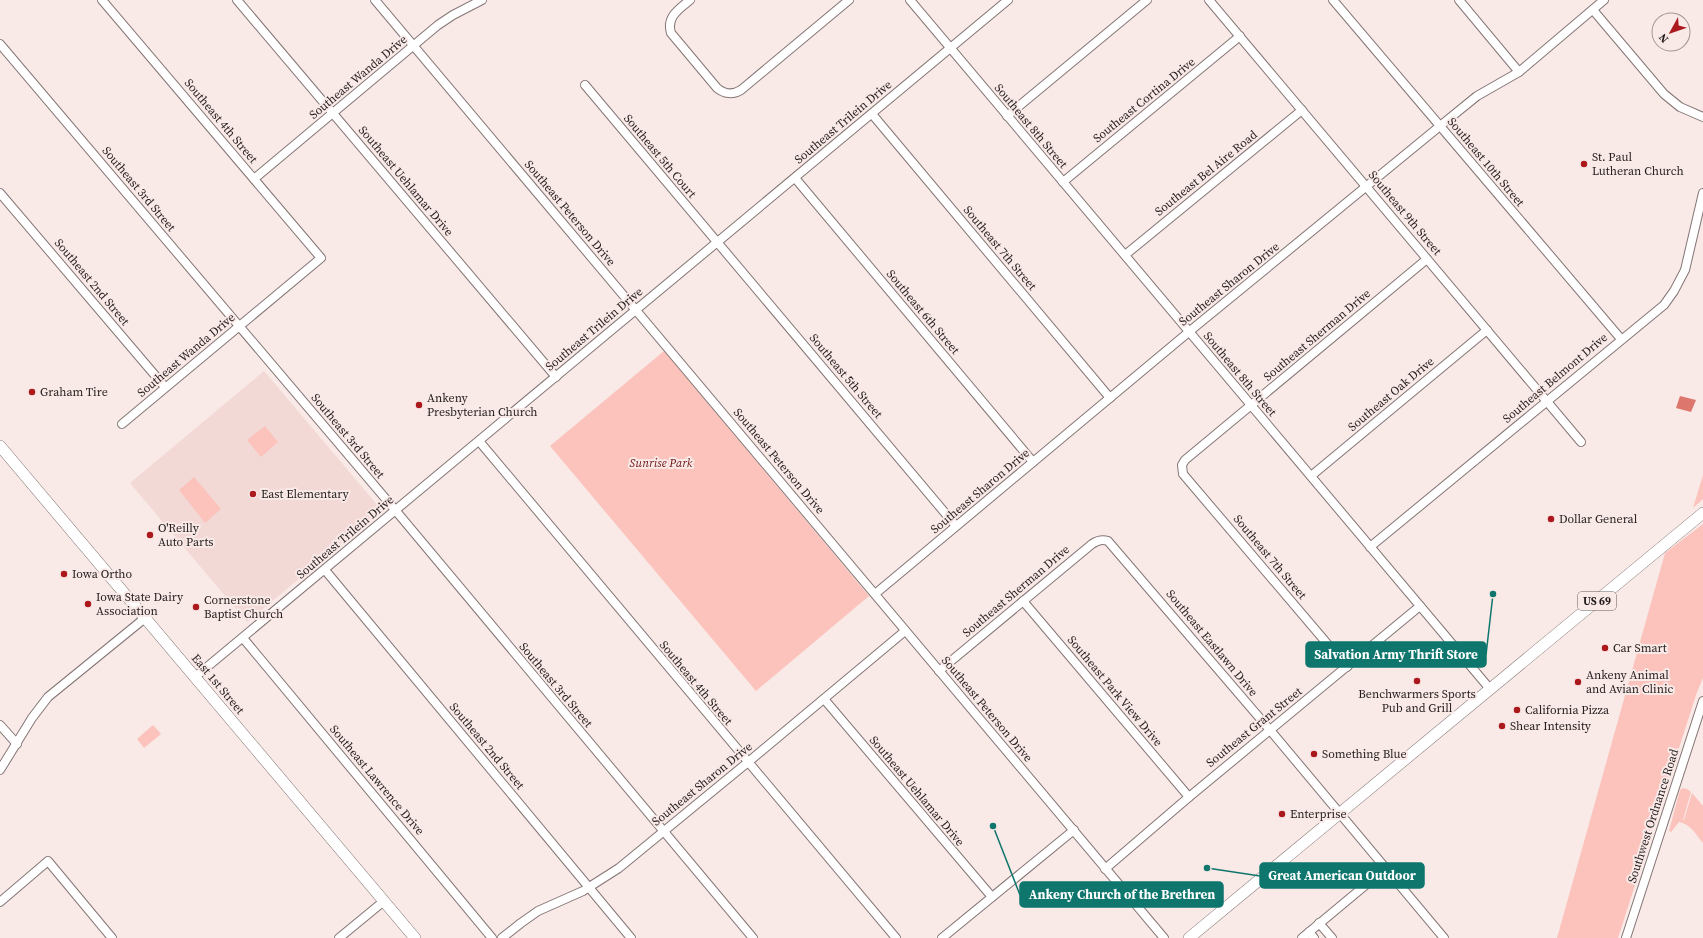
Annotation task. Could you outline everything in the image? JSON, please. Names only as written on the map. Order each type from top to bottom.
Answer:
[{"type":"main road","name":"East 1st Street","points":[[0,446],[415,938]]},
{"type":"main road","name":"US 69","points":[[1189,938],[1703,513]]},
{"type":"street","name":"Southeast 4th Street","points":[[102,0],[321,258]]},
{"type":"street","name":"Southeast Uehlamar Drive","points":[[237,0],[556,377]]},
{"type":"street","name":"Southeast Peterson Drive","points":[[375,0],[1164,938]]},
{"type":"street","name":"Southeast Wanda Drive","points":[[254,179],[448,18],[482,0]]},
{"type":"street","points":[[690,0],[671,18],[669,24],[671,33],[717,88],[732,94],[741,90],[849,0]]},
{"type":"street","name":"Southeast 8th Street","points":[[910,0],[1490,689]]},
{"type":"street","name":"Southeast Trilein Drive","points":[[195,677],[1008,0]]},
{"type":"street","points":[[1007,116],[1147,0]]},
{"type":"street","name":"Southeast 9th Street","points":[[1209,0],[1581,442]]},
{"type":"street","name":"Southeast 10th Street","points":[[1333,0],[1621,339]]},
{"type":"street","points":[[1459,0],[1519,72]]},
{"type":"street","name":"Southeast Sharon Drive","points":[[874,594],[1440,126],[1477,96],[1519,72],[1604,0]]},
{"type":"street","points":[[1593,10],[1664,94],[1680,107],[1703,117]]},
{"type":"street","name":"Southeast Cortina Drive","points":[[1063,182],[1240,36]]},
{"type":"street","name":"Southeast 3rd Street","points":[[0,44],[396,511],[753,938]]},
{"type":"street","name":"Southeast 5th Court","points":[[585,85],[717,242]]},
{"type":"street","name":"Southeast Bel Aire Road","points":[[1125,255],[1302,110]]},
{"type":"street","name":"Southeast 7th Street","points":[[872,114],[1110,398]]},
{"type":"street","name":"Southeast 6th Street","points":[[795,178],[1033,462]]},
{"type":"street","name":"Southeast 2nd Street","points":[[0,193],[165,387]]},
{"type":"street","name":"Southeast Belmont Drive","points":[[1370,547],[1664,305],[1674,291],[1685,270],[1703,193]]},
{"type":"street","name":"Southeast 5th Street","points":[[717,242],[956,526]]},
{"type":"street","name":"Southeast Wanda Drive","points":[[122,424],[321,258]]},
{"type":"street","name":"Southeast Sherman Drive","points":[[1184,460],[1428,259]]},
{"type":"street","name":"Southeast Oak Drive","points":[[1311,476],[1488,330]]},
{"type":"street","name":"Southeast 4th Street","points":[[479,441],[896,938]]},
{"type":"street","name":"Southeast 7th Street","points":[[1184,460],[1182,464],[1183,474],[1347,667]]},
{"type":"street","name":"Southeast Sherman Drive","points":[[939,671],[1097,541],[1103,540],[1112,544]]},
{"type":"street","name":"Southeast Eastlawn Drive","points":[[1112,544],[1444,938]]},
{"type":"street","name":"Southeast 2nd Street","points":[[325,570],[631,938]]},
{"type":"street","name":"Southeast Park View Drive","points":[[1023,601],[1189,797]]},
{"type":"street","name":"Southeast Grant Street","points":[[1105,869],[1189,797],[1420,606]]},
{"type":"street","points":[[0,770],[32,718],[48,698],[145,618]]},
{"type":"street","name":"Southeast Sharon Drive","points":[[502,938],[520,922],[538,911],[589,888],[619,868],[748,763],[905,630]]},
{"type":"street","name":"Southeast Lawrence Drive","points":[[243,638],[492,938]]},
{"type":"street","name":"Southeast Uehlamar Drive","points":[[824,699],[992,898]]},
{"type":"street","name":"Southwest Ordnance Road","points":[[1626,938],[1703,701]]},
{"type":"street","points":[[0,725],[17,744]]},
{"type":"street","points":[[942,938],[1074,830]]},
{"type":"street","points":[[0,902],[48,861],[112,938]]},
{"type":"street","points":[[1302,938],[1312,935],[1319,923],[1386,868]]},
{"type":"street","points":[[339,938],[384,901]]},
{"type":"street","points":[[1319,923],[1332,938]]},
{"type":"shaded area","name":"East Elementary","points":[[264,371],[379,507],[379,510],[378,513],[247,622],[130,483]]},
{"type":"shaded area","points":[[1680,396],[1696,400],[1691,412],[1676,408]]},
{"type":"green space","name":"Sunrise Park","points":[[664,351],[869,596],[756,691],[550,446]]},
{"type":"green space","points":[[265,426],[278,442],[261,457],[247,440]]},
{"type":"green space","points":[[1703,475],[1703,499],[1693,508]]},
{"type":"green space","points":[[194,477],[221,509],[205,523],[179,490]]},
{"type":"green space","points":[[1703,524],[1703,678],[1697,692],[1618,938],[1557,938],[1665,553]]},
{"type":"green space","points":[[153,725],[161,734],[144,748],[137,739]]},
{"type":"green space","points":[[1683,788],[1691,792],[1683,820],[1692,793],[1703,806],[1703,843],[1693,830],[1683,823],[1679,822],[1671,832],[1669,831],[1680,790]]},
{"type":"place","name":"St. Paul Lutheran Church","points":[[1584,164]]},
{"type":"place","name":"Graham Tire","points":[[32,392]]},
{"type":"place","name":"Ankeny Presbyterian Church","points":[[419,405]]},
{"type":"place","name":"East Elementary","points":[[253,494]]},
{"type":"place","name":"Dollar General","points":[[1551,519]]},
{"type":"place","name":"O'Reilly Auto Parts","points":[[150,535]]},
{"type":"place","name":"Iowa Ortho","points":[[64,574]]},
{"type":"place","name":"Salvation Army Thrift Store","points":[[1493,594]]},
{"type":"place","name":"Iowa State Dairy Association","points":[[88,604]]},
{"type":"place","name":"Cornerstone Baptist Church","points":[[196,607]]},
{"type":"place","name":"Car Smart","points":[[1605,648]]},
{"type":"place","name":"Benchwarmers Sports Pub and Grill","points":[[1417,681]]},
{"type":"place","name":"Ankeny Animal and Avian Clinic","points":[[1578,682]]},
{"type":"place","name":"California Pizza","points":[[1517,710]]},
{"type":"place","name":"Shear Intensity","points":[[1502,726]]},
{"type":"place","name":"Something Blue","points":[[1314,754]]},
{"type":"place","name":"Enterprise","points":[[1282,814]]},
{"type":"place","name":"Ankeny Church of the Brethren","points":[[993,826]]},
{"type":"place","name":"Great American Outdoor","points":[[1207,868]]}]
